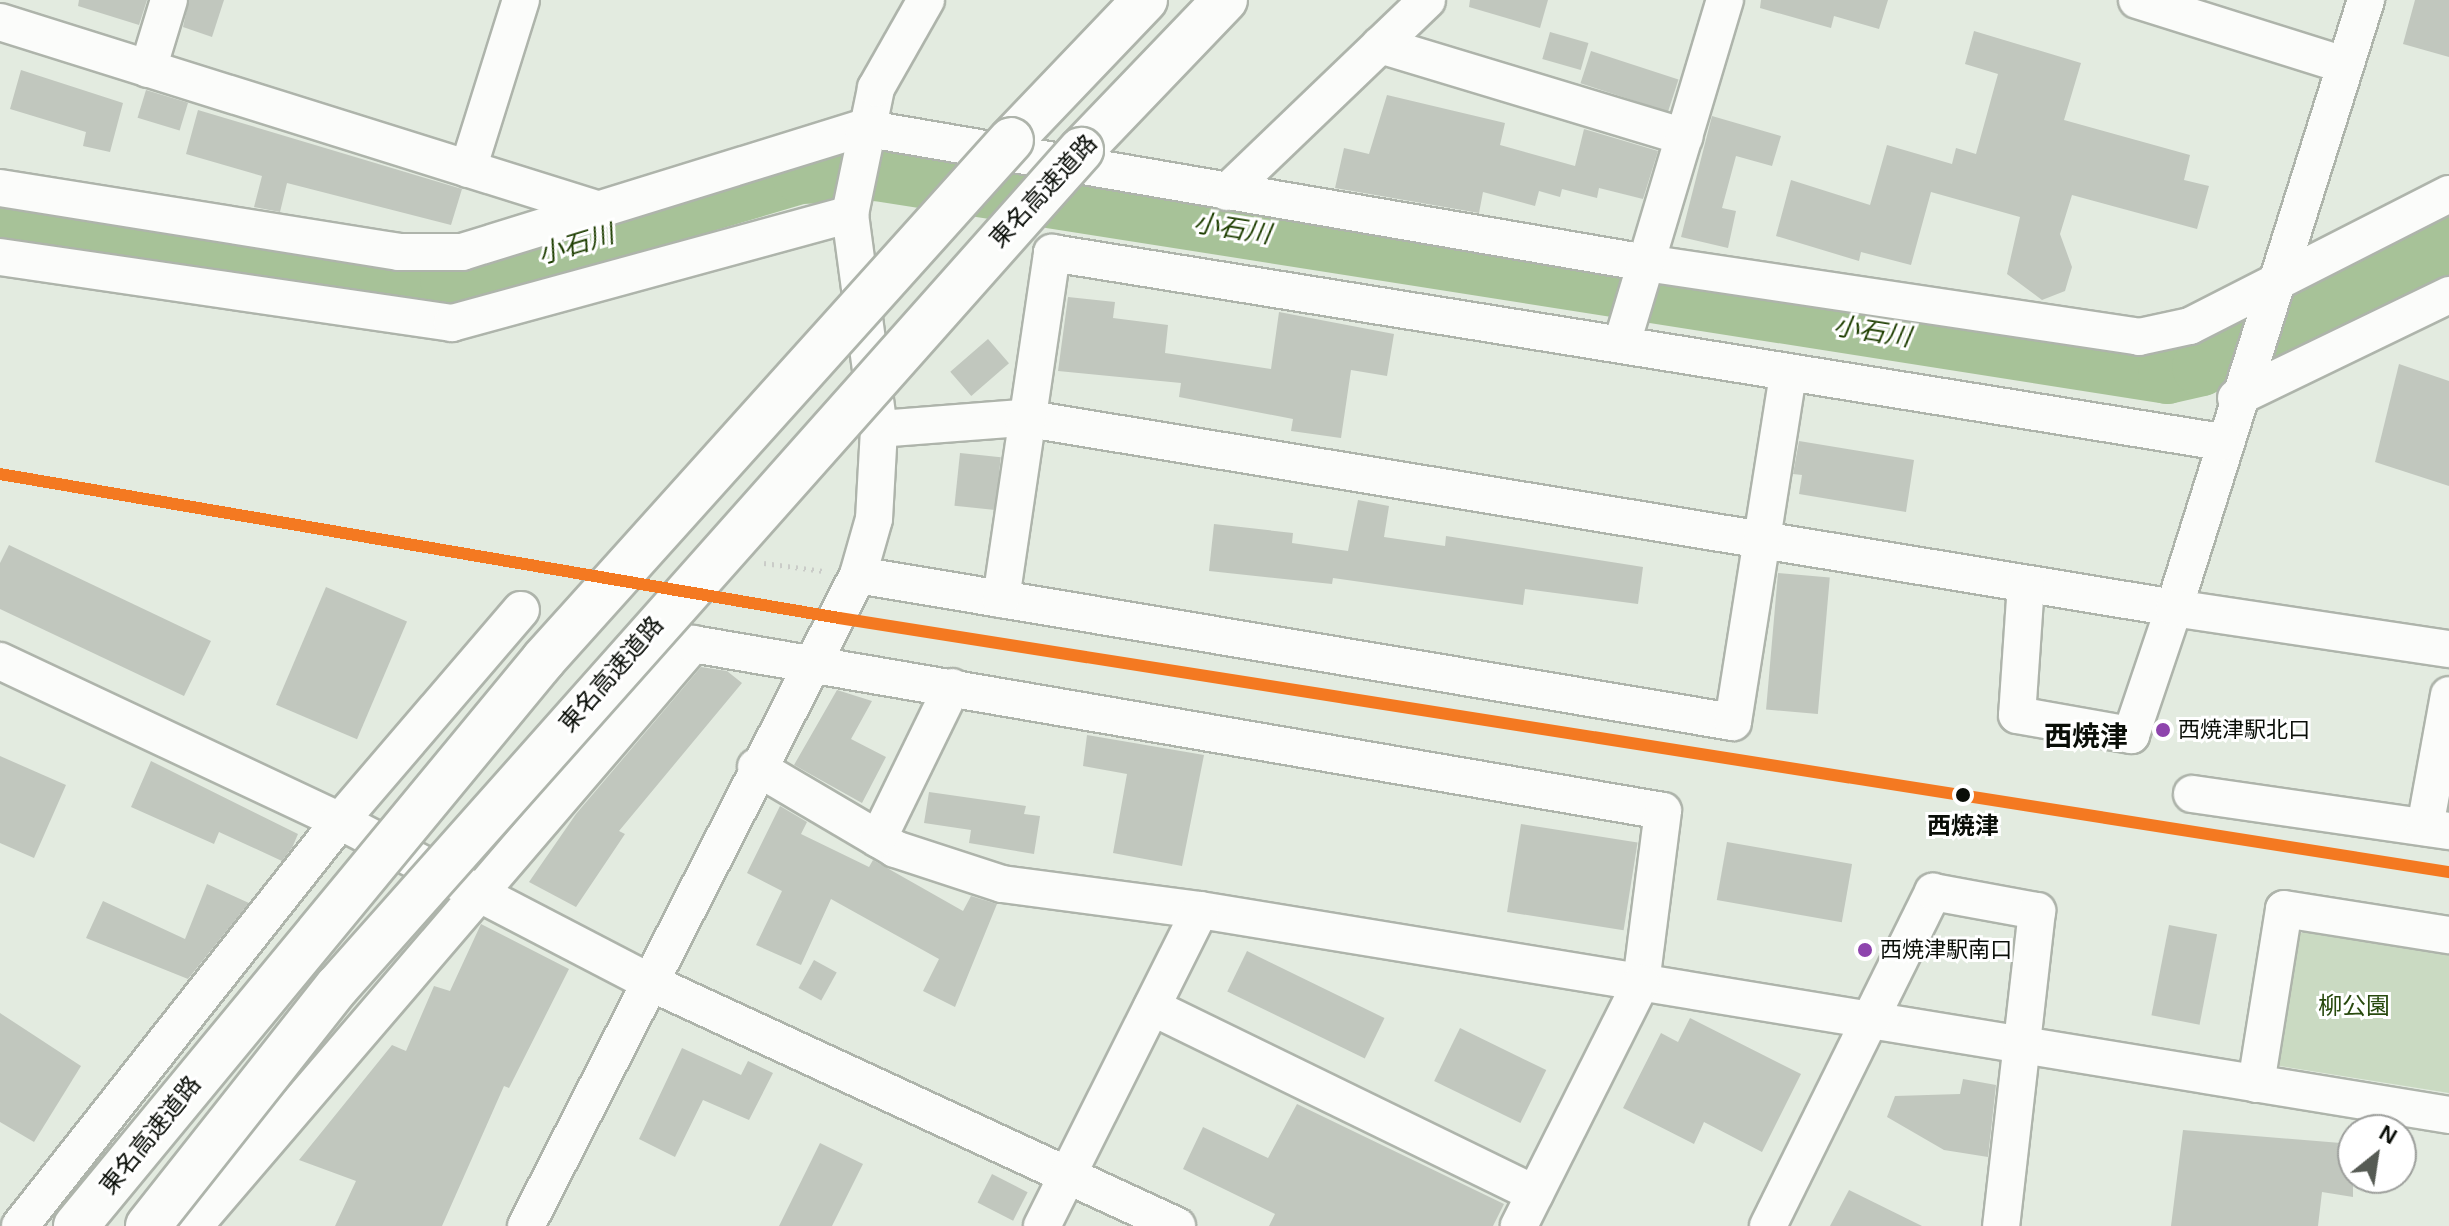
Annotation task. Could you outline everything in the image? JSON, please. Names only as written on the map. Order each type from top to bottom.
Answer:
[{"type":"highway","name":"東名高速道路","points":[[76,1226],[544,659],[1011,140],[1145,0]]},
{"type":"highway","name":"東名高速道路","points":[[148,1226],[337,987],[1081,150],[1225,0]]},
{"type":"street","points":[[148,69],[169,0]]},
{"type":"street","points":[[468,169],[521,0]]},
{"type":"street","points":[[526,1226],[756,767],[814,663],[858,575],[874,519],[879,429],[850,214],[860,138],[893,50],[926,0]]},
{"type":"street","points":[[1227,192],[1427,0]]},
{"type":"street","points":[[1622,343],[1725,0]]},
{"type":"street","points":[[2137,0],[2345,65]]},
{"type":"street","points":[[2026,584],[2017,715],[2131,735],[2174,608],[2236,398],[2366,0]]},
{"type":"street","points":[[0,22],[600,210]]},
{"type":"street","points":[[1380,45],[1684,137]]},
{"type":"street","points":[[0,188],[399,252],[462,252],[860,138],[1227,192],[1646,263],[2139,337],[2190,326],[2275,277],[2449,194]]},
{"type":"street","points":[[0,257],[452,323],[850,214]]},
{"type":"street","points":[[1001,599],[1023,418],[1052,253],[2222,442]]},
{"type":"street","points":[[2236,398],[2449,295]]},
{"type":"street","points":[[858,575],[1733,722],[1788,374]]},
{"type":"street","points":[[879,429],[1023,418],[2174,608],[2449,649]]},
{"type":"street","points":[[20,1226],[340,821],[521,610]]},
{"type":"street","points":[[194,1226],[478,889],[693,644],[1663,811],[1641,983],[1527,1210],[1152,1007]]},
{"type":"street","points":[[0,661],[478,889],[647,981],[1177,1226]]},
{"type":"street","points":[[878,839],[952,687]]},
{"type":"street","points":[[2192,794],[2437,829],[2449,695]]},
{"type":"street","points":[[756,767],[878,839],[1002,884],[1200,910],[2449,1115]]},
{"type":"street","points":[[1768,1226],[1864,1020],[1933,892],[2037,911],[2025,1046],[2001,1226]]},
{"type":"street","points":[[2256,1084],[2284,909],[2449,935]]},
{"type":"street","points":[[1042,1226],[1200,910]]},
{"type":"green space","name":"柳公園","points":[[2310,928],[2449,949],[2449,1093],[2280,1066],[2273,1048],[2293,938]]},
{"type":"building","points":[[79,0],[147,0],[139,25],[78,6]]},
{"type":"building","points":[[189,0],[224,0],[212,37],[183,27]]},
{"type":"building","points":[[1470,0],[1548,0],[1540,28],[1469,7]]},
{"type":"building","points":[[1761,0],[1888,0],[1879,29],[1834,16],[1831,28],[1760,8]]},
{"type":"building","points":[[2415,0],[2449,0],[2449,57],[2403,44]]},
{"type":"building","points":[[1974,31],[2081,63],[2064,120],[2190,155],[2184,180],[2209,186],[2197,229],[2072,195],[2060,234],[2072,267],[2065,291],[2042,300],[2007,274],[2020,217],[1931,192],[1911,265],[1861,252],[1859,261],[1776,236],[1791,180],[1870,205],[1887,145],[1952,164],[1956,148],[1976,154],[1998,74],[1965,64]]},
{"type":"building","points":[[1550,32],[1588,43],[1581,70],[1542,59]]},
{"type":"building","points":[[1591,51],[1678,79],[1668,112],[1580,83]]},
{"type":"building","points":[[21,70],[123,103],[110,152],[83,146],[86,132],[10,109]]},
{"type":"building","points":[[146,90],[188,103],[180,131],[138,118]]},
{"type":"building","points":[[1387,95],[1505,123],[1500,145],[1575,166],[1584,129],[1658,151],[1643,199],[1599,188],[1597,198],[1562,189],[1560,197],[1539,191],[1535,206],[1483,192],[1479,213],[1335,188],[1344,148],[1369,154]]},
{"type":"building","points":[[198,110],[462,189],[451,225],[287,183],[280,212],[254,207],[262,176],[186,154]]},
{"type":"building","points":[[1712,116],[1781,136],[1772,166],[1736,156],[1722,208],[1736,211],[1728,248],[1681,237]]},
{"type":"building","points":[[1068,297],[1115,302],[1113,318],[1168,325],[1165,353],[1271,369],[1279,312],[1394,334],[1387,376],[1351,370],[1341,438],[1291,431],[1293,419],[1179,397],[1181,383],[1058,371]]},
{"type":"building","points":[[988,339],[1009,363],[971,396],[950,372]]},
{"type":"building","points":[[2399,364],[2449,381],[2449,486],[2375,462]]},
{"type":"building","points":[[1799,441],[1914,460],[1906,512],[1799,494],[1802,475],[1793,474]]},
{"type":"building","points":[[960,453],[1001,457],[995,510],[954,506]]},
{"type":"building","points":[[1358,500],[1389,506],[1384,537],[1445,546],[1446,536],[1643,567],[1638,604],[1525,589],[1523,605],[1333,578],[1332,584],[1209,571],[1214,524],[1293,533],[1292,543],[1348,551]]},
{"type":"building","points":[[9,545],[211,641],[184,696],[0,609],[0,563]]},
{"type":"building","points":[[1778,573],[1830,578],[1818,714],[1766,709]]},
{"type":"building","points":[[326,587],[407,621],[357,739],[276,705]]},
{"type":"building","points":[[701,667],[727,671],[742,683],[619,831],[625,834],[576,907],[529,882],[576,814]]},
{"type":"building","points":[[837,690],[872,701],[851,739],[886,757],[862,803],[794,765]]},
{"type":"building","points":[[1087,735],[1204,755],[1182,866],[1113,853],[1127,774],[1083,766]]},
{"type":"building","points":[[0,756],[66,785],[34,858],[0,843]]},
{"type":"building","points":[[151,761],[298,834],[292,848],[282,861],[219,832],[214,844],[131,807]]},
{"type":"building","points":[[929,792],[1026,806],[1024,814],[1040,816],[1034,854],[969,843],[971,830],[924,823]]},
{"type":"building","points":[[780,806],[807,822],[801,834],[869,867],[873,860],[963,911],[971,896],[997,904],[955,1007],[923,991],[939,959],[831,899],[801,965],[756,945],[782,891],[747,873]]},
{"type":"building","points":[[1521,824],[1638,842],[1624,930],[1507,912]]},
{"type":"building","points":[[1727,842],[1852,864],[1842,922],[1717,900]]},
{"type":"building","points":[[207,884],[249,903],[188,979],[86,938],[103,901],[185,939]]},
{"type":"building","points":[[481,924],[569,969],[509,1088],[504,1086],[442,1226],[335,1226],[356,1181],[299,1160],[392,1045],[406,1051],[434,986],[450,991]]},
{"type":"building","points":[[2169,925],[2217,934],[2200,1025],[2151,1015]]},
{"type":"building","points":[[1247,951],[1385,1018],[1365,1059],[1227,991]]},
{"type":"building","points":[[814,960],[837,973],[821,1001],[798,988]]},
{"type":"building","points":[[0,1013],[81,1066],[34,1142],[0,1122]]},
{"type":"building","points":[[1690,1018],[1801,1074],[1762,1152],[1704,1122],[1694,1144],[1623,1108],[1661,1033],[1678,1042]]},
{"type":"building","points":[[1460,1028],[1546,1070],[1520,1123],[1434,1081]]},
{"type":"building","points":[[682,1048],[741,1075],[748,1061],[773,1073],[749,1120],[703,1100],[675,1157],[639,1139]]},
{"type":"building","points":[[1963,1079],[1996,1085],[1988,1157],[1944,1150],[1887,1117],[1895,1096],[1960,1094]]},
{"type":"building","points":[[1297,1104],[1504,1204],[1493,1226],[1269,1226],[1275,1214],[1183,1169],[1203,1127],[1268,1158]]},
{"type":"building","points":[[2183,1130],[2337,1143],[2337,1194],[2353,1194],[2353,1197],[2322,1192],[2318,1226],[2171,1226]]},
{"type":"building","points":[[820,1143],[863,1164],[832,1226],[779,1226]]},
{"type":"building","points":[[992,1174],[1028,1192],[1013,1221],[977,1203]]},
{"type":"building","points":[[1849,1190],[1922,1226],[1830,1226]]},
{"type":"waterway","name":"小石川","points":[[0,210],[449,279],[801,175],[877,172],[2167,375],[2201,367],[2449,243]]},
{"type":"transit line","points":[[0,474],[839,618],[2449,872]]},
{"type":"place","name":"西焼津駅北口","points":[[2163,730]]},
{"type":"place","name":"西焼津","points":[[1963,795]]},
{"type":"place","name":"西焼津駅南口","points":[[1865,950]]},
{"type":"district","name":"西焼津","points":[[2086,737]]}]
